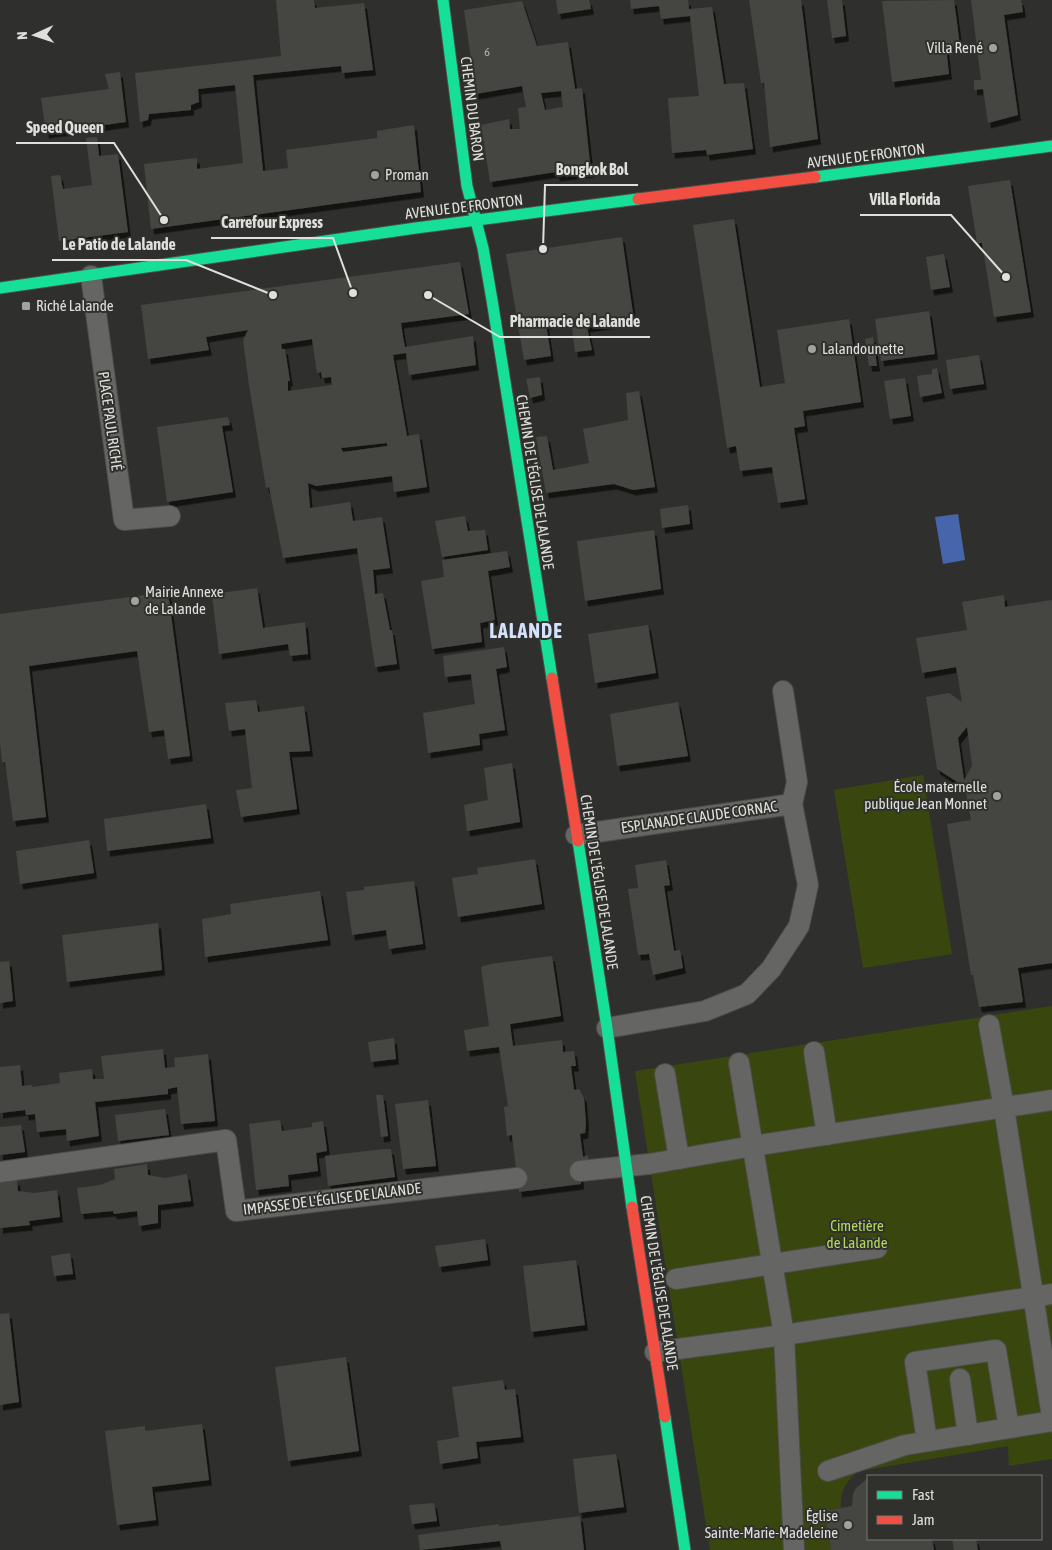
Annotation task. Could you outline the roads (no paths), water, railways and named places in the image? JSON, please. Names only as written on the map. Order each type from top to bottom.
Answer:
[{"type":"street","name":"CHEMIN DU BARON","points":[[444,0],[466,186],[475,220]]},
{"type":"street","name":"AVENUE DE FRONTON","points":[[0,288],[475,220],[1052,146]]},
{"type":"street","name":"CHEMIN DE L'ÉGLISE DE LALANDE","points":[[475,220],[492,300],[607,1028],[626,1167],[685,1550]]},
{"type":"lane","name":"PLACE PAUL RICHÉ","points":[[91,276],[124,520],[170,516]]},
{"type":"lane","name":"ESPLANADE CLAUDE CORNAC","points":[[607,1028],[705,1011],[747,994],[771,969],[798,926],[808,885],[792,804],[797,782],[783,691]]},
{"type":"lane","name":"ESPLANADE CLAUDE CORNAC","points":[[576,835],[792,804]]},
{"type":"lane","points":[[989,1025],[1004,1108],[1052,1416]]},
{"type":"lane","points":[[814,1052],[827,1135]]},
{"type":"lane","points":[[739,1063],[784,1334],[794,1550]]},
{"type":"lane","points":[[665,1074],[679,1159]]},
{"type":"lane","points":[[580,1171],[626,1167],[1052,1100]]},
{"type":"lane","name":"IMPASSE DE L'ÉGLISE DE LALANDE","points":[[0,1172],[226,1140],[236,1211],[517,1178]]},
{"type":"lane","points":[[676,1279],[877,1248]]},
{"type":"lane","points":[[654,1352],[1052,1294]]},
{"type":"lane","points":[[927,1441],[915,1362],[996,1350],[1009,1428]]},
{"type":"lane","points":[[960,1379],[968,1435]]},
{"type":"lane","points":[[828,1471],[905,1445],[1052,1421]]},
{"type":"water","points":[[958,514],[965,560],[943,564],[935,517]]},
{"type":"place","name":"Villa René","points":[[993,48]]},
{"type":"place","name":"Proman","points":[[375,175]]},
{"type":"place","name":"Speed Queen","points":[[164,220]]},
{"type":"place","name":"Bongkok Bol","points":[[543,249]]},
{"type":"place","name":"Villa Florida","points":[[1006,277]]},
{"type":"place","name":"Carrefour Express","points":[[353,293]]},
{"type":"place","name":"Le Patio de Lalande","points":[[273,295]]},
{"type":"place","name":"Pharmacie de Lalande","points":[[428,295]]},
{"type":"place","name":"Riché Lalande","points":[[26,306]]},
{"type":"place","name":"Lalandounette","points":[[812,349]]},
{"type":"place","name":"Mairie Annexe de Lalande","points":[[135,601]]},
{"type":"place","name":"École maternelle publique Jean Monnet","points":[[997,796]]},
{"type":"place","name":"Église Sainte-Marie-Madeleine","points":[[848,1525]]},
{"type":"district","name":"LALANDE","points":[[526,631]]},
{"type":"park label","name":"Cimetière de Lalande","points":[[857,1234]]}]
